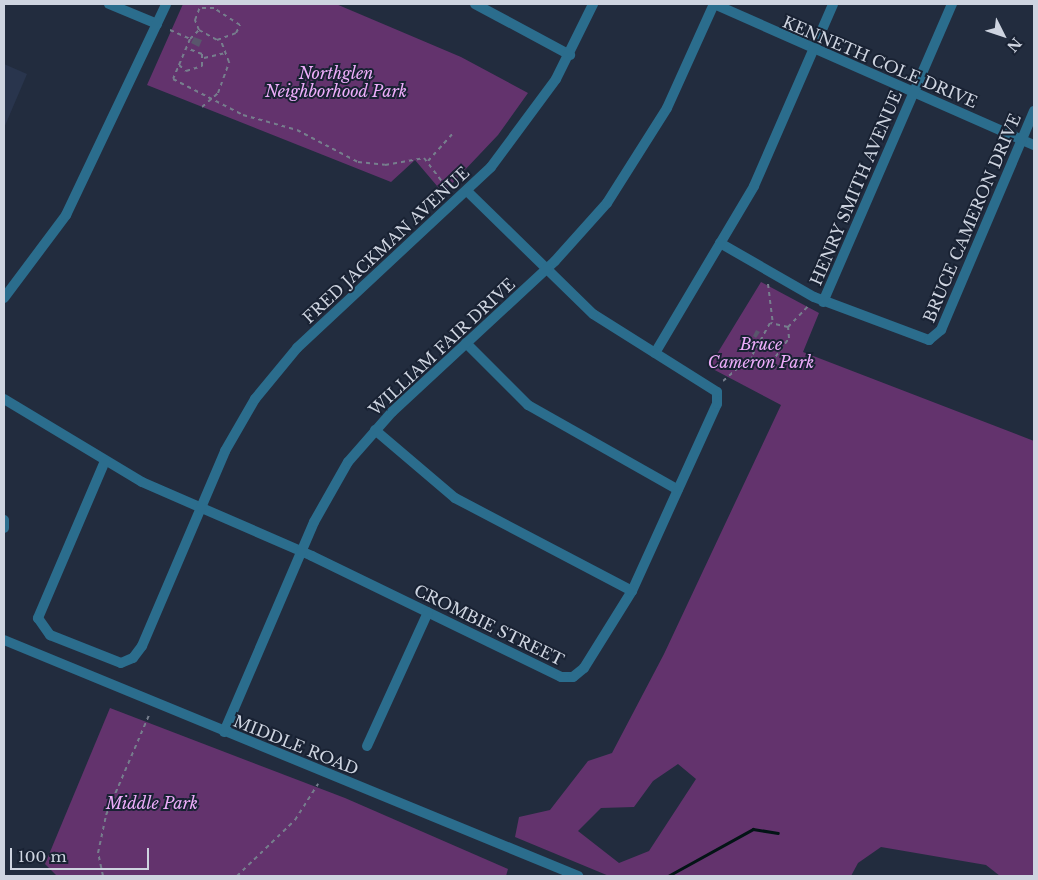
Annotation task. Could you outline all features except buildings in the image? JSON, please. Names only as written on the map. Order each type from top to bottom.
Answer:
[{"type":"street","points":[[109,4],[157,24]]},
{"type":"street","points":[[4,298],[66,214],[166,4]]},
{"type":"street","points":[[475,4],[570,54]]},
{"type":"street","name":"FRED JACKMAN AVENUE","points":[[105,461],[38,612],[39,624],[50,635],[116,661],[133,658],[238,426],[275,373],[468,192],[529,120],[570,54],[593,4]]},
{"type":"street","name":"KENNETH COLE DRIVE","points":[[714,4],[1034,145]]},
{"type":"street","name":"WILLIAM FAIR DRIVE","points":[[224,732],[301,552],[330,492],[374,430],[546,270],[594,218],[646,146],[714,4]]},
{"type":"street","points":[[655,353],[764,164],[833,4]]},
{"type":"street","name":"HENRY SMITH AVENUE","points":[[823,302],[952,4]]},
{"type":"street","name":"BRUCE CAMERON DRIVE","points":[[720,243],[823,302],[918,340],[938,335],[1034,112]]},
{"type":"street","name":"CROMBIE STREET","points":[[4,399],[105,461],[567,678],[584,668],[632,591],[717,404],[717,392],[601,320],[546,270],[468,192]]},
{"type":"street","points":[[466,343],[528,406],[678,490]]},
{"type":"street","points":[[374,430],[455,498],[632,591]]},
{"type":"street","points":[[4,520],[4,528]]},
{"type":"street","points":[[368,746],[428,612]]},
{"type":"street","name":"MIDDLE ROAD","points":[[4,640],[578,876]]},
{"type":"path","points":[[201,4],[195,20],[199,30],[220,40],[229,62],[215,98],[202,107]]},
{"type":"path","points":[[201,8],[214,8],[239,23],[238,31],[220,40]]},
{"type":"path","points":[[170,30],[190,39]]},
{"type":"path","points":[[189,49],[190,39],[199,30]]},
{"type":"path","points":[[189,49],[204,58]]},
{"type":"path","points":[[189,49],[181,54],[179,65],[173,78],[215,98],[243,115],[297,130],[358,162],[385,165],[420,156],[428,161],[450,192]]},
{"type":"path","points":[[179,65],[196,70],[204,58],[225,53]]},
{"type":"path","points":[[428,161],[454,132]]},
{"type":"path","points":[[723,381],[751,357],[773,322],[768,284]]},
{"type":"path","points":[[751,357],[764,365],[771,363],[788,338],[788,327],[808,306]]},
{"type":"path","points":[[773,322],[788,327]]},
{"type":"path","points":[[103,876],[98,853],[106,815],[150,714]]},
{"type":"path","points":[[237,876],[295,820],[318,784]]},
{"type":"shaded area","points":[[4,64],[27,74],[4,128]]},
{"type":"green space","name":"Northglen Neighborhood Park","points":[[183,4],[336,4],[461,57],[528,93],[498,135],[443,193],[415,160],[391,182],[147,85]]},
{"type":"green space","name":"Bruce Cameron Park","points":[[761,282],[819,313],[803,352],[1034,441],[1034,876],[1000,876],[986,865],[881,847],[858,863],[851,876],[609,876],[515,837],[519,817],[550,810],[588,761],[612,753],[664,654],[781,405],[709,367]],"holes":[[[678,764],[696,779],[649,851],[619,863],[578,831],[601,808],[634,807],[653,781]]]},
{"type":"green space","name":"Middle Park","points":[[110,708],[345,798],[508,869],[506,876],[57,876],[45,864]]},
{"type":"waterway","points":[[668,876],[753,829],[778,833]]}]
